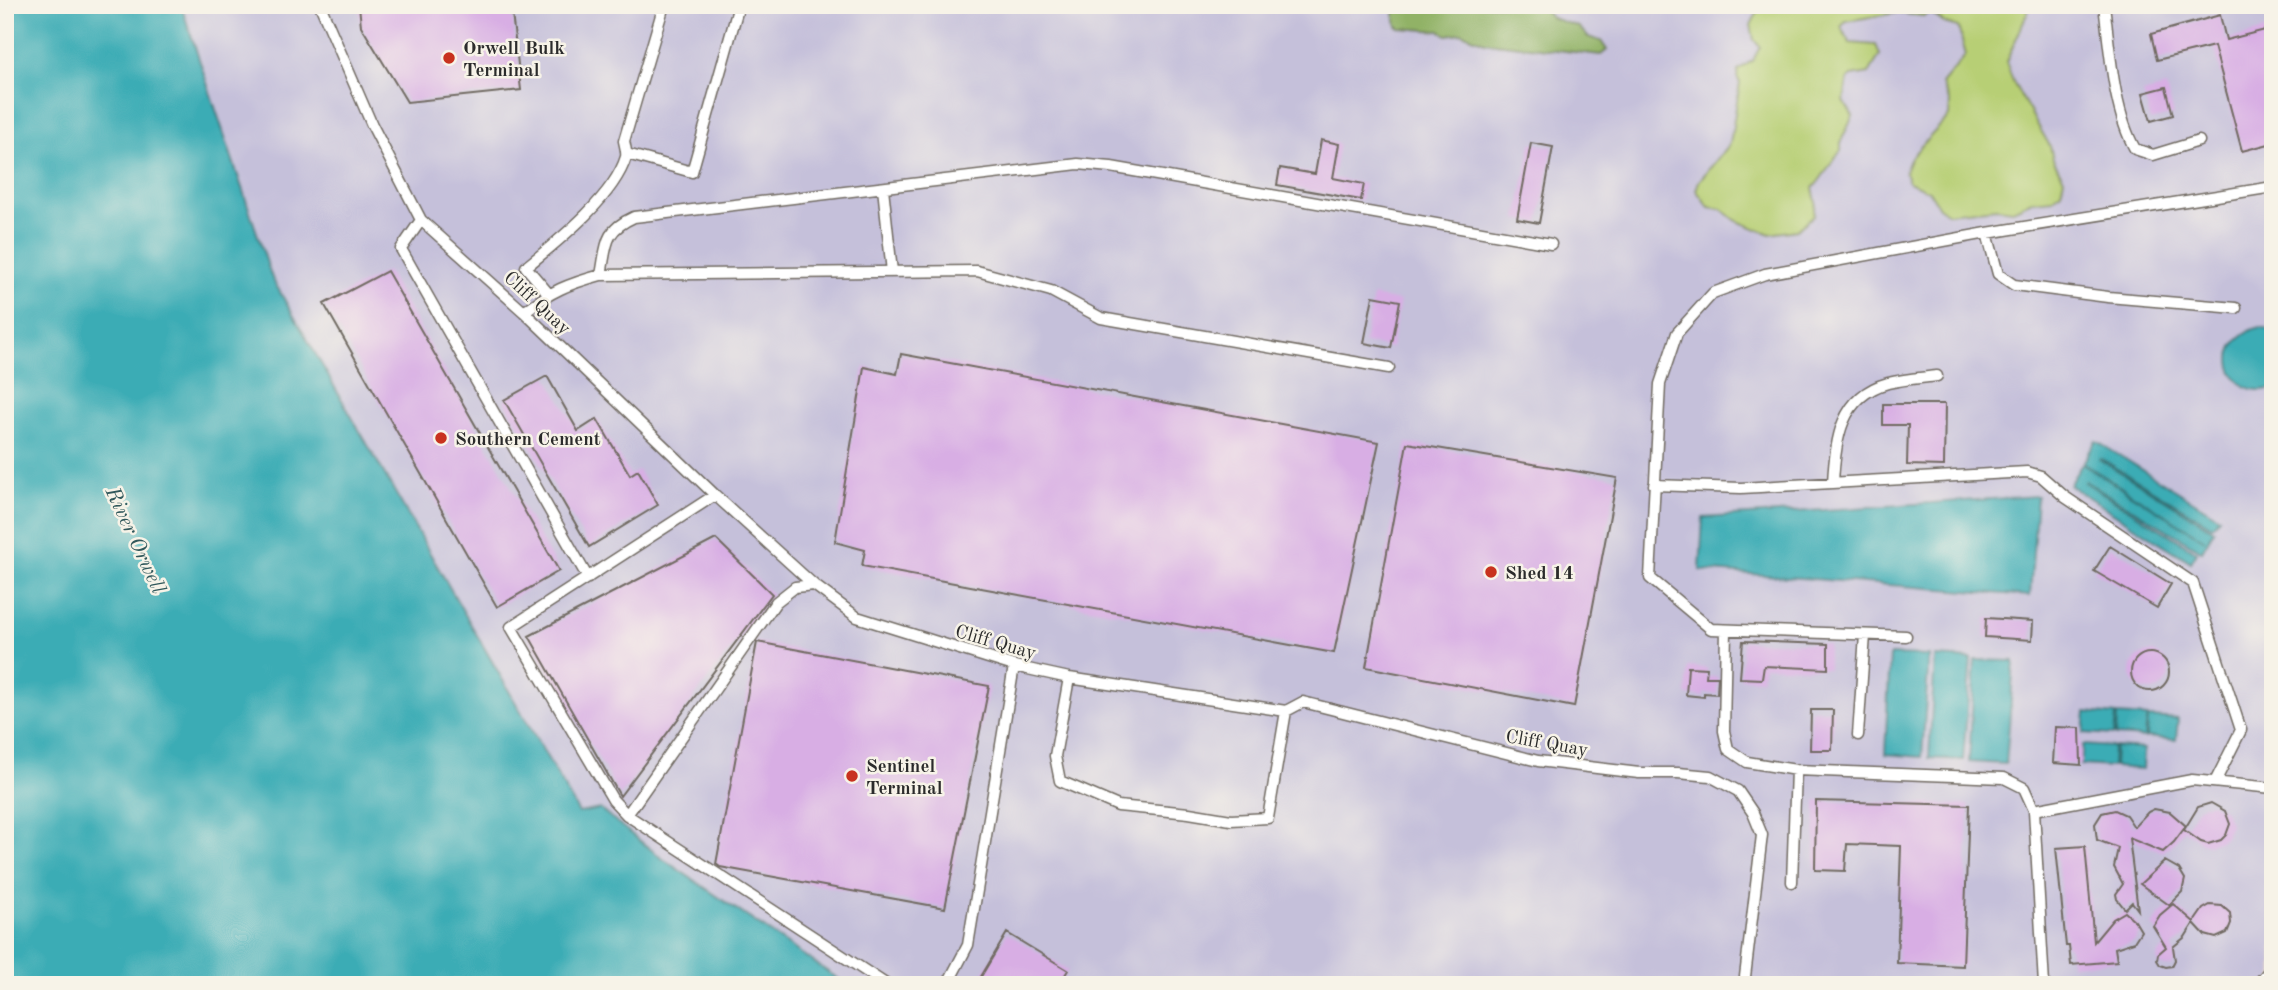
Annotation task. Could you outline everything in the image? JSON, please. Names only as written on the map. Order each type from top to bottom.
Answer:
[{"type":"lane","name":"Cliff Quay","points":[[320,5],[372,125],[421,220],[524,312],[715,495],[814,585],[857,617],[1014,666],[1069,678],[1286,710],[1303,702],[1538,761],[1639,773],[1710,776],[1738,791],[1753,813],[1762,835],[1744,985]]},
{"type":"lane","points":[[548,293],[526,267],[565,234],[612,184],[627,154],[624,141],[664,5]]},
{"type":"lane","points":[[2104,5],[2112,64],[2126,132],[2136,149],[2153,155],[2199,141]]},
{"type":"lane","points":[[627,154],[692,172],[736,6]]},
{"type":"lane","points":[[601,275],[609,234],[618,225],[634,218],[1078,164],[1111,167],[1551,244]]},
{"type":"lane","points":[[1906,636],[1711,629],[1650,578],[1660,384],[1677,333],[1713,293],[1765,274],[1987,233],[2273,187]]},
{"type":"lane","points":[[883,188],[892,272]]},
{"type":"lane","points":[[421,220],[401,249],[588,579]]},
{"type":"lane","points":[[1987,233],[1998,274],[2014,285],[2109,297],[2236,308]]},
{"type":"lane","points":[[524,312],[548,293],[601,275],[978,271],[1051,291],[1101,318],[1389,368]]},
{"type":"lane","points":[[1833,483],[1834,448],[1844,416],[1859,397],[1887,383],[1937,376]]},
{"type":"lane","points":[[1654,485],[1741,488],[2027,472],[2041,476],[2065,497],[2193,583],[2241,730],[2215,782]]},
{"type":"lane","points":[[715,495],[511,627],[613,800],[627,815],[887,985]]},
{"type":"lane","points":[[627,815],[776,602],[795,587],[814,585]]},
{"type":"lane","points":[[1726,630],[1724,731],[1728,749],[1747,762],[1796,770],[2004,778],[2024,789],[2034,810],[2045,985]]},
{"type":"lane","points":[[1858,735],[1865,635]]},
{"type":"lane","points":[[947,985],[968,945],[1014,666]]},
{"type":"lane","points":[[1069,678],[1055,756],[1059,781],[1118,806],[1231,820],[1268,818],[1286,710]]},
{"type":"lane","points":[[1792,882],[1796,770]]},
{"type":"lane","points":[[2034,810],[2192,780],[2273,788]]},
{"type":"lane","points":[[2257,985],[2273,966]]},
{"type":"shaded area","points":[[181,5],[2273,5],[2273,985],[847,985],[663,859],[600,809],[579,813],[272,278]]},
{"type":"green space","points":[[1397,5],[1540,5],[1552,18],[1579,27],[1588,37],[1601,41],[1607,50],[1601,55],[1485,42],[1462,33],[1447,35],[1440,31],[1400,28],[1394,14]]},
{"type":"green space","points":[[1761,5],[2024,5],[2028,12],[2006,62],[2014,84],[2050,146],[2053,159],[2064,179],[2061,192],[2053,199],[2032,201],[2013,210],[1996,208],[1948,213],[1939,207],[1929,191],[1909,182],[1905,172],[1911,157],[1949,116],[1950,104],[1942,84],[1966,55],[1958,27],[1944,23],[1931,13],[1924,16],[1896,13],[1846,21],[1841,27],[1850,43],[1876,45],[1880,55],[1869,73],[1848,79],[1844,101],[1853,116],[1841,141],[1841,151],[1813,188],[1816,202],[1814,215],[1797,230],[1770,234],[1737,221],[1721,209],[1709,207],[1696,190],[1699,181],[1730,144],[1740,83],[1738,70],[1753,60],[1760,47],[1754,40],[1751,25]]},
{"type":"water","name":"River Orwell","points":[[5,5],[181,5],[272,278],[579,813],[600,809],[663,859],[847,985],[5,985]]},
{"type":"water","points":[[2261,327],[2273,330],[2273,388],[2257,390],[2245,386],[2236,378],[2231,367],[2231,355],[2235,343],[2245,333]]},
{"type":"water","points":[[2096,441],[2219,517],[2212,526],[2099,459],[2214,530],[2202,551],[2085,482],[2197,552],[2191,562],[2069,485],[2082,464],[2205,540],[2083,463]]},
{"type":"water","points":[[2037,496],[2030,596],[1700,570],[1703,518]]},
{"type":"water","points":[[1890,655],[1929,656],[1922,757],[1885,754]]},
{"type":"water","points":[[1935,657],[1971,659],[1963,760],[1929,758]]},
{"type":"water","points":[[1975,660],[2014,661],[2006,764],[1969,762]]},
{"type":"water","points":[[2086,712],[2116,715],[2114,735],[2084,733]]},
{"type":"water","points":[[2117,715],[2147,717],[2145,738],[2116,736]]},
{"type":"water","points":[[2148,717],[2178,719],[2176,740],[2147,737]]},
{"type":"water","points":[[2083,745],[2113,747],[2112,767],[2081,765]]},
{"type":"water","points":[[2115,747],[2144,749],[2143,769],[2114,767]]},
{"type":"building","name":"Orwell Bulk Terminal","points":[[359,5],[511,5],[521,90],[407,102],[361,26]]},
{"type":"building","points":[[2220,15],[2226,40],[2273,28],[2273,143],[2242,151],[2214,46],[2157,60],[2151,34]]},
{"type":"building","points":[[2166,87],[2173,115],[2151,121],[2143,93]]},
{"type":"building","points":[[1321,140],[1339,144],[1333,178],[1364,184],[1361,200],[1277,185],[1280,168],[1315,174]]},
{"type":"building","points":[[1531,143],[1553,147],[1539,223],[1517,219]]},
{"type":"building","name":"Southern Cement","points":[[387,271],[559,571],[497,607],[324,304]]},
{"type":"building","points":[[1373,296],[1400,301],[1391,348],[1364,343]]},
{"type":"building","points":[[901,354],[1379,442],[1334,653],[862,566],[865,550],[835,542],[864,367],[897,374]]},
{"type":"building","points":[[547,376],[578,431],[597,419],[630,475],[638,470],[658,505],[589,547],[504,400]]},
{"type":"building","points":[[1883,404],[1945,404],[1944,466],[1907,465],[1908,425],[1883,425]]},
{"type":"building","name":"Shed 14","points":[[1407,443],[1617,478],[1574,707],[1366,667]]},
{"type":"building","points":[[716,539],[772,594],[620,796],[529,636]]},
{"type":"building","points":[[2110,546],[2171,584],[2157,608],[2094,571]]},
{"type":"building","points":[[1986,618],[2033,621],[2032,640],[1985,637]]},
{"type":"building","points":[[1743,641],[1828,644],[1828,669],[1764,666],[1762,679],[1740,678]]},
{"type":"building","name":"Sentinel Terminal","points":[[757,642],[989,686],[945,908],[720,867],[716,864]]},
{"type":"building","points":[[2150,653],[2163,659],[2169,672],[2163,685],[2150,691],[2137,685],[2131,672],[2137,659]]},
{"type":"building","points":[[1688,667],[1707,668],[1706,677],[1718,677],[1717,694],[1704,693],[1704,697],[1686,695]]},
{"type":"building","points":[[1811,710],[1833,710],[1832,750],[1810,750]]},
{"type":"building","points":[[2055,727],[2080,728],[2081,765],[2053,763]]},
{"type":"building","points":[[1816,801],[1969,805],[1963,966],[1897,963],[1901,846],[1847,844],[1845,871],[1815,870]]},
{"type":"building","points":[[2211,803],[2225,811],[2230,824],[2221,840],[2208,844],[2184,830],[2198,807]]},
{"type":"building","points":[[2154,809],[2170,812],[2186,826],[2163,852],[2129,838],[2138,910],[2132,902],[2125,909],[2116,894],[2123,884],[2114,867],[2118,848],[2097,840],[2095,824],[2102,813],[2115,810],[2126,815],[2134,827]]},
{"type":"building","points":[[2085,846],[2094,942],[2113,919],[2125,912],[2141,931],[2134,942],[2115,948],[2117,961],[2071,965],[2069,946],[2066,946],[2056,848]]},
{"type":"building","points":[[2165,861],[2179,869],[2185,879],[2182,892],[2169,905],[2140,884]]},
{"type":"building","points":[[2173,904],[2194,922],[2203,909],[2210,905],[2222,906],[2230,913],[2231,923],[2227,933],[2216,938],[2205,935],[2194,923],[2185,937],[2173,947],[2175,960],[2172,966],[2166,967],[2160,965],[2157,960],[2158,954],[2166,947],[2153,926],[2160,915]]},
{"type":"building","points":[[1007,933],[1068,970],[1059,985],[976,985]]},
{"type":"place","name":"Orwell Bulk Terminal","points":[[449,58]]},
{"type":"place","name":"Southern Cement","points":[[441,438]]},
{"type":"place","name":"Shed 14","points":[[1491,572]]},
{"type":"place","name":"Sentinel Terminal","points":[[852,776]]}]
